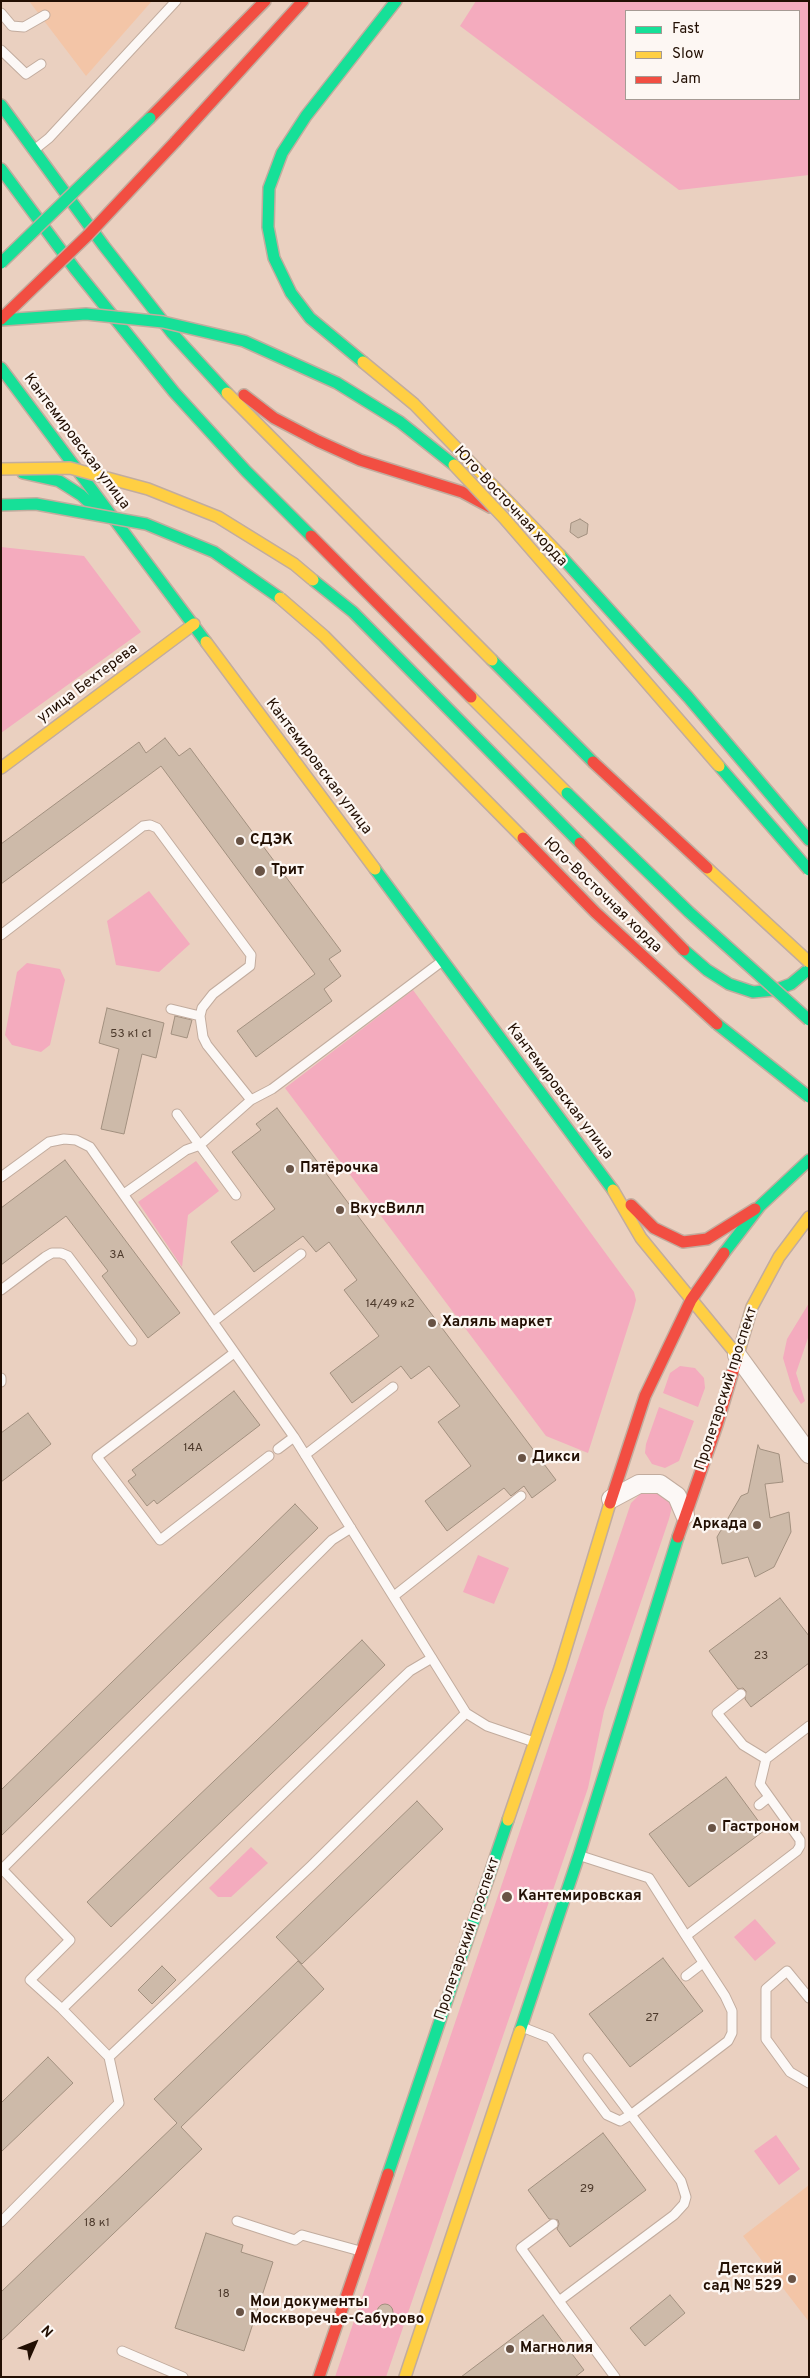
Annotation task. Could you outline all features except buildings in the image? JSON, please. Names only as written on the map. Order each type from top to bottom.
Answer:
[{"type":"main road","points":[[1,263],[150,118],[265,1]]},
{"type":"main road","points":[[1,320],[88,235],[303,1]]},
{"type":"main road","points":[[396,1],[306,116],[282,153],[269,188],[268,227],[274,258],[291,293],[310,318],[414,404],[559,554],[688,697],[808,840]]},
{"type":"main road","points":[[1,105],[172,333],[249,417],[593,762],[809,962]]},
{"type":"main road","points":[[1,169],[75,268],[174,392],[246,471],[567,793],[689,912],[809,1020]]},
{"type":"main road","name":"Юго-Восточная хорда","points":[[1,320],[86,314],[163,322],[244,341],[337,383],[400,422],[457,466],[809,870]]},
{"type":"main road","points":[[172,333],[274,418],[360,460],[462,492],[503,514],[559,554]]},
{"type":"main road","name":"Кантемировская улица","points":[[1,368],[194,624],[442,961],[610,1184],[640,1238],[737,1355]]},
{"type":"main road","points":[[1,469],[70,468],[148,489],[218,517],[294,564],[353,612],[684,950],[714,974],[729,984],[753,992],[775,990],[791,984],[809,969]]},
{"type":"main road","points":[[1,477],[19,473],[38,474],[59,482],[81,495],[129,538]]},
{"type":"main road","name":"Юго-Восточная хорда","points":[[1,505],[36,504],[146,524],[214,552],[270,590],[324,636],[595,912],[650,964],[722,1028],[809,1097]]},
{"type":"main road","name":"улица Бехтерева","points":[[1,768],[194,624]]},
{"type":"main road","name":"Пролетарский проспект","points":[[319,2377],[560,1668],[611,1499],[645,1396],[691,1300],[710,1271],[760,1206],[809,1160]]},
{"type":"main road","name":"Кантемировская улица","points":[[610,1184],[654,1228],[669,1237],[683,1242],[707,1239],[760,1206]]},
{"type":"main road","name":"Пролетарский проспект","points":[[405,2377],[520,2026],[579,1855],[685,1515],[714,1435],[752,1307],[779,1257],[809,1217]]},
{"type":"main road","points":[[779,1257],[809,1239]]},
{"type":"street","points":[[737,1355],[809,1454]]},
{"type":"street","points":[[611,1499],[639,1484],[660,1484],[676,1496],[685,1515]]},
{"type":"lane","points":[[33,150],[49,138],[176,1]]},
{"type":"lane","points":[[1,13],[12,26],[24,27],[45,15]]},
{"type":"lane","points":[[1,50],[26,74],[41,64]]},
{"type":"lane","points":[[1,935],[143,826],[150,825],[156,828],[251,955],[250,966],[213,994],[202,1008],[200,1016],[203,1037],[207,1045],[251,1100]]},
{"type":"lane","points":[[124,1194],[186,1150],[200,1145],[251,1100],[272,1090],[442,961]]},
{"type":"lane","points":[[172,1009],[200,1016]]},
{"type":"lane","points":[[177,1114],[236,1195]]},
{"type":"lane","points":[[1,1177],[49,1142],[64,1139],[76,1140],[90,1148],[294,1437],[466,1713],[487,1726],[534,1742]]},
{"type":"lane","points":[[1,1290],[45,1257],[52,1253],[61,1253],[68,1256],[132,1342]]},
{"type":"lane","points":[[213,1322],[301,1254]]},
{"type":"lane","points":[[234,1353],[97,1457],[160,1540],[269,1456]]},
{"type":"lane","points":[[305,1455],[393,1387]]},
{"type":"lane","points":[[278,1449],[294,1437]]},
{"type":"lane","points":[[394,1596],[521,1496]]},
{"type":"lane","points":[[1,2222],[119,2103],[109,2057],[62,2009],[30,1980],[70,1940],[2,1869],[332,1540],[351,1528]]},
{"type":"lane","points":[[62,2009],[410,1671],[432,1658]]},
{"type":"lane","points":[[741,1694],[717,1713],[743,1746],[766,1759]]},
{"type":"lane","points":[[109,2057],[311,1866],[466,1713]]},
{"type":"lane","points":[[686,1936],[797,1850],[800,1840],[760,1784],[766,1759],[809,1726]]},
{"type":"lane","points":[[759,1804],[768,1797]]},
{"type":"lane","points":[[520,2026],[550,2038],[606,2115],[620,2121],[632,2114],[728,2041],[732,2033],[732,2011],[649,1878],[610,1867],[579,1855]]},
{"type":"lane","points":[[686,1976],[703,1963]]},
{"type":"lane","points":[[809,1998],[787,1970],[766,1989],[766,2038],[790,2072],[809,2083]]},
{"type":"lane","points":[[559,2301],[674,2214],[684,2204],[685,2189],[681,2180],[588,2058]]},
{"type":"lane","points":[[237,2222],[295,2240],[302,2236],[362,2251]]},
{"type":"lane","points":[[553,2224],[521,2248],[615,2377]]},
{"type":"lane","points":[[122,2351],[139,2362],[183,2377]]},
{"type":"shaded area","points":[[29,1],[152,1],[86,76]]},
{"type":"shaded area","points":[[476,1],[809,1],[809,175],[679,190],[460,26]]},
{"type":"shaded area","points":[[1,547],[84,556],[141,632],[1,733]]},
{"type":"shaded area","points":[[149,891],[190,944],[159,972],[116,965],[107,921]]},
{"type":"shaded area","points":[[27,963],[60,969],[65,980],[50,1045],[41,1052],[12,1045],[5,1035],[17,972]]},
{"type":"shaded area","points":[[413,990],[634,1292],[636,1300],[634,1308],[588,1453],[546,1436],[285,1088]]},
{"type":"shaded area","points":[[196,1161],[219,1191],[188,1215],[182,1267],[138,1202]]},
{"type":"shaded area","points":[[809,1303],[809,1335],[796,1373],[805,1401],[801,1404],[793,1391],[783,1358],[787,1339]]},
{"type":"shaded area","points":[[680,1366],[695,1368],[704,1378],[705,1388],[698,1407],[663,1393],[670,1373]]},
{"type":"shaded area","points":[[659,1407],[694,1421],[679,1461],[665,1468],[652,1464],[645,1453],[646,1444]]},
{"type":"shaded area","points":[[652,1490],[664,1495],[672,1507],[669,1519],[604,1711],[588,1788],[386,2377],[335,2377],[631,1503],[640,1494]]},
{"type":"shaded area","points":[[478,1555],[509,1568],[494,1604],[463,1592]]},
{"type":"shaded area","points":[[251,1847],[268,1863],[231,1897],[218,1897],[209,1888]]},
{"type":"shaded area","points":[[755,1919],[776,1943],[755,1961],[734,1937]]},
{"type":"shaded area","points":[[776,2135],[800,2169],[779,2185],[754,2151]]},
{"type":"shaded area","name":"Детский сад № 529","points":[[809,2185],[809,2322],[743,2236]]},
{"type":"traffic: fast","points":[[363,362],[310,318],[291,293],[274,258],[268,227],[269,188],[282,153],[306,116],[396,1]]},
{"type":"traffic: fast","points":[[1,105],[104,246],[172,333],[227,393]]},
{"type":"traffic: fast","points":[[1,263],[150,118]]},
{"type":"traffic: fast","points":[[1,169],[75,269],[174,392],[246,471],[311,536]]},
{"type":"traffic: fast","points":[[1,320],[86,314],[163,322],[244,341],[337,383],[400,422],[454,465]]},
{"type":"traffic: fast","points":[[1,368],[206,642]]},
{"type":"traffic: fast","points":[[23,473],[59,481],[81,495],[96,509]]},
{"type":"traffic: fast","points":[[1,505],[36,504],[146,524],[214,552],[280,598]]},
{"type":"traffic: fast","points":[[560,555],[688,697],[809,840]]},
{"type":"traffic: fast","points":[[313,580],[353,612],[580,843]]},
{"type":"traffic: fast","points":[[492,660],[593,762]]},
{"type":"traffic: fast","points":[[719,766],[809,870]]},
{"type":"traffic: fast","points":[[567,793],[689,912],[809,1020]]},
{"type":"traffic: fast","points":[[375,869],[613,1190]]},
{"type":"traffic: fast","points":[[684,950],[707,970],[729,984],[753,992],[775,990],[791,984],[809,969]]},
{"type":"traffic: fast","points":[[717,1024],[809,1097]]},
{"type":"traffic: fast","points":[[724,1253],[760,1206],[809,1160]]},
{"type":"traffic: fast","points":[[520,2031],[579,1855],[678,1537]]},
{"type":"traffic: fast","points":[[388,2174],[508,1820]]},
{"type":"traffic: slow","points":[[363,362],[414,404],[560,555]]},
{"type":"traffic: slow","points":[[227,393],[492,660]]},
{"type":"traffic: slow","points":[[454,465],[504,518],[719,766]]},
{"type":"traffic: slow","points":[[1,469],[70,468],[148,489],[218,517],[294,564],[313,580]]},
{"type":"traffic: slow","points":[[280,598],[324,636],[523,838]]},
{"type":"traffic: slow","points":[[1,768],[194,624]]},
{"type":"traffic: slow","points":[[206,642],[375,869]]},
{"type":"traffic: slow","points":[[471,697],[567,793]]},
{"type":"traffic: slow","points":[[707,868],[809,962]]},
{"type":"traffic: slow","points":[[613,1190],[641,1238],[737,1355]]},
{"type":"traffic: slow","points":[[737,1358],[752,1307],[779,1257],[809,1217]]},
{"type":"traffic: slow","points":[[508,1820],[560,1668],[610,1503]]},
{"type":"traffic: slow","points":[[405,2377],[520,2031]]},
{"type":"traffic: jam","points":[[150,118],[265,1]]},
{"type":"traffic: jam","points":[[176,141],[303,1]]},
{"type":"traffic: jam","points":[[1,319],[88,235],[176,141]]},
{"type":"traffic: jam","points":[[244,395],[274,418],[318,441],[360,460],[462,492],[490,507]]},
{"type":"traffic: jam","points":[[311,536],[471,697]]},
{"type":"traffic: jam","points":[[593,762],[707,868]]},
{"type":"traffic: jam","points":[[523,838],[595,912],[717,1024]]},
{"type":"traffic: jam","points":[[580,843],[684,950]]},
{"type":"traffic: jam","points":[[631,1205],[654,1228],[683,1242],[707,1239],[755,1209]]},
{"type":"traffic: jam","points":[[610,1503],[645,1396],[691,1300],[724,1253]]},
{"type":"traffic: jam","points":[[678,1537],[717,1425],[737,1358]]},
{"type":"traffic: jam","points":[[319,2377],[388,2174]]},
{"type":"place","name":"СДЭК","points":[[240,841]]},
{"type":"place","name":"Трит","points":[[260,871]]},
{"type":"place","name":"Пятёрочка","points":[[290,1169]]},
{"type":"place","name":"ВкусВилл","points":[[340,1210]]},
{"type":"place","name":"Халяль маркет","points":[[432,1323]]},
{"type":"place","name":"Дикси","points":[[522,1458]]},
{"type":"place","name":"Аркада","points":[[757,1525]]},
{"type":"place","name":"Гастроном","points":[[712,1828]]},
{"type":"place","name":"Кантемировская","points":[[507,1897]]},
{"type":"place","name":"Детский сад № 529","points":[[792,2279]]},
{"type":"place","name":"Мои документы Москворечье-Сабурово","points":[[240,2312]]},
{"type":"place","name":"Магнолия","points":[[510,2349]]}]
